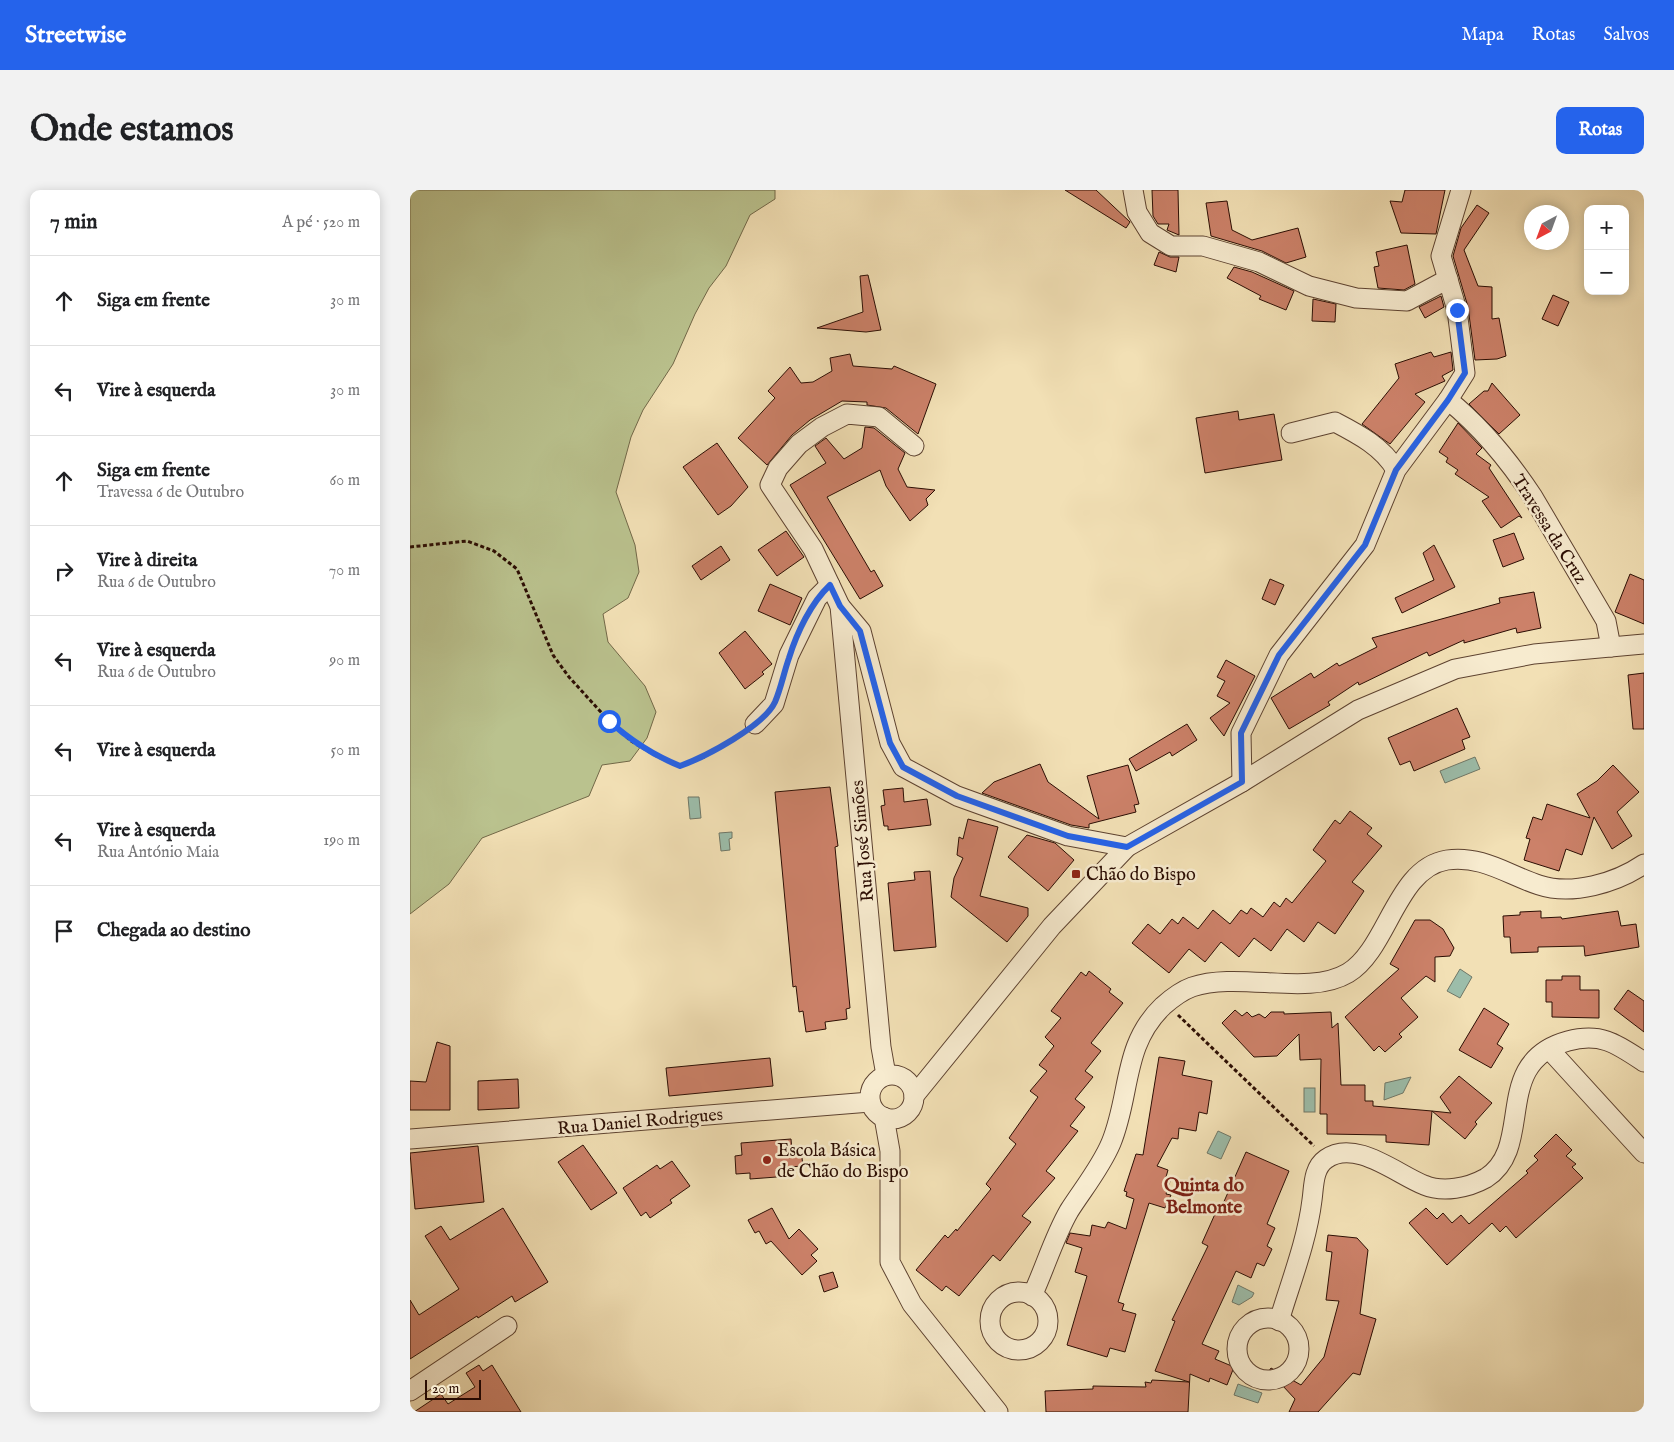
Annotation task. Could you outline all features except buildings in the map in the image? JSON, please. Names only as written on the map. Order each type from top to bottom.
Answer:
[{"type":"street","points":[[1133,190],[1137,212],[1150,233],[1170,246],[1203,246],[1259,262],[1309,286],[1356,298],[1407,301],[1448,279]]},
{"type":"street","points":[[1242,782],[1241,733],[1279,655],[1365,545],[1396,470],[1448,400],[1465,373],[1457,310],[1441,256],[1461,190]]},
{"type":"street","name":"Travessa da Cruz","points":[[1448,400],[1465,414],[1528,490],[1606,622],[1611,647]]},
{"type":"street","points":[[914,446],[879,417],[847,414],[822,427],[807,438],[778,468],[770,485],[813,549],[840,606],[860,631],[890,743],[903,767],[957,796],[1059,832],[1127,847]]},
{"type":"street","points":[[1290,432],[1335,422],[1366,440],[1389,457],[1396,470]]},
{"type":"street","points":[[755,724],[774,704],[793,647],[817,598],[830,585]]},
{"type":"street","name":"Rua José Simões","points":[[840,606],[881,1047],[894,1077]]},
{"type":"street","points":[[914,1096],[1052,926],[1127,847],[1242,782],[1358,710],[1455,669],[1534,654],[1644,644]]},
{"type":"street","points":[[1032,1296],[1068,1213],[1111,1143],[1132,1054],[1139,1036],[1150,1018],[1177,994],[1192,987],[1216,981],[1308,983],[1329,981],[1349,972],[1365,957],[1413,882],[1428,867],[1445,860],[1464,859],[1485,862],[1553,889],[1603,884],[1644,864]]},
{"type":"street","points":[[1280,1321],[1309,1224],[1315,1176],[1319,1166],[1327,1158],[1341,1154],[1356,1153],[1401,1172],[1424,1186],[1449,1190],[1467,1186],[1486,1178],[1501,1165],[1509,1149],[1517,1096],[1530,1064],[1550,1049],[1579,1038],[1601,1038],[1613,1041],[1644,1062]]},
{"type":"street","points":[[1550,1049],[1644,1153]]},
{"type":"street","points":[[904,1116],[894,1119],[884,1118],[875,1111],[870,1102],[870,1091],[876,1081],[894,1077],[943,1059]]},
{"type":"street","points":[[890,1151],[904,1116],[913,1104],[914,1096],[912,1089],[894,1077]]},
{"type":"street","name":"Rua Daniel Rodrigues","points":[[410,1139],[870,1102]]},
{"type":"street","points":[[884,1118],[890,1151],[890,1262],[912,1304],[998,1412]]},
{"type":"street","points":[[410,1390],[507,1326]]},
{"type":"path","points":[[410,547],[467,541],[494,551],[517,569],[553,655],[569,677],[609,721],[631,740],[658,757],[680,766],[704,757],[755,724]]},
{"type":"path","points":[[1166,1004],[1327,1158]]},
{"type":"green space","points":[[410,190],[775,190],[775,199],[750,215],[726,266],[709,288],[695,314],[673,364],[643,410],[631,437],[616,492],[635,545],[639,572],[628,598],[603,614],[608,642],[645,686],[656,712],[647,738],[630,761],[602,765],[589,796],[482,838],[449,884],[410,914]]},
{"type":"shaded area","points":[[1475,757],[1480,769],[1445,783],[1440,771]]},
{"type":"shaded area","points":[[688,797],[699,797],[701,818],[690,819]]},
{"type":"shaded area","points":[[732,832],[732,838],[729,839],[730,850],[721,851],[719,833]]},
{"type":"shaded area","points":[[1460,969],[1472,977],[1460,998],[1447,991]]},
{"type":"shaded area","points":[[1411,1077],[1403,1093],[1384,1100],[1385,1083]]},
{"type":"shaded area","points":[[1304,1088],[1315,1088],[1315,1112],[1304,1112]]},
{"type":"shaded area","points":[[1218,1131],[1231,1137],[1221,1159],[1207,1153]]},
{"type":"shaded area","points":[[1238,1285],[1254,1293],[1252,1297],[1239,1305],[1232,1302]]},
{"type":"shaded area","points":[[1238,1384],[1262,1393],[1258,1403],[1234,1395]]},
{"type":"place","name":"Chão do Bispo","points":[[1076,874]]},
{"type":"place","name":"Escola Básica de Chão do Bispo","points":[[767,1160]]},
{"type":"district","name":"Quinta do Belmonte","points":[[1204,1195]]},
{"type":"route","points":[[609,721],[631,740],[658,757],[680,766],[704,757],[729,742],[755,724],[774,704],[789,656],[817,598],[830,585],[840,606],[860,631],[890,743],[903,767],[957,796],[1068,836],[1127,847],[1242,782],[1241,733],[1279,655],[1365,545],[1396,470],[1448,400],[1465,373],[1457,310]]}]
